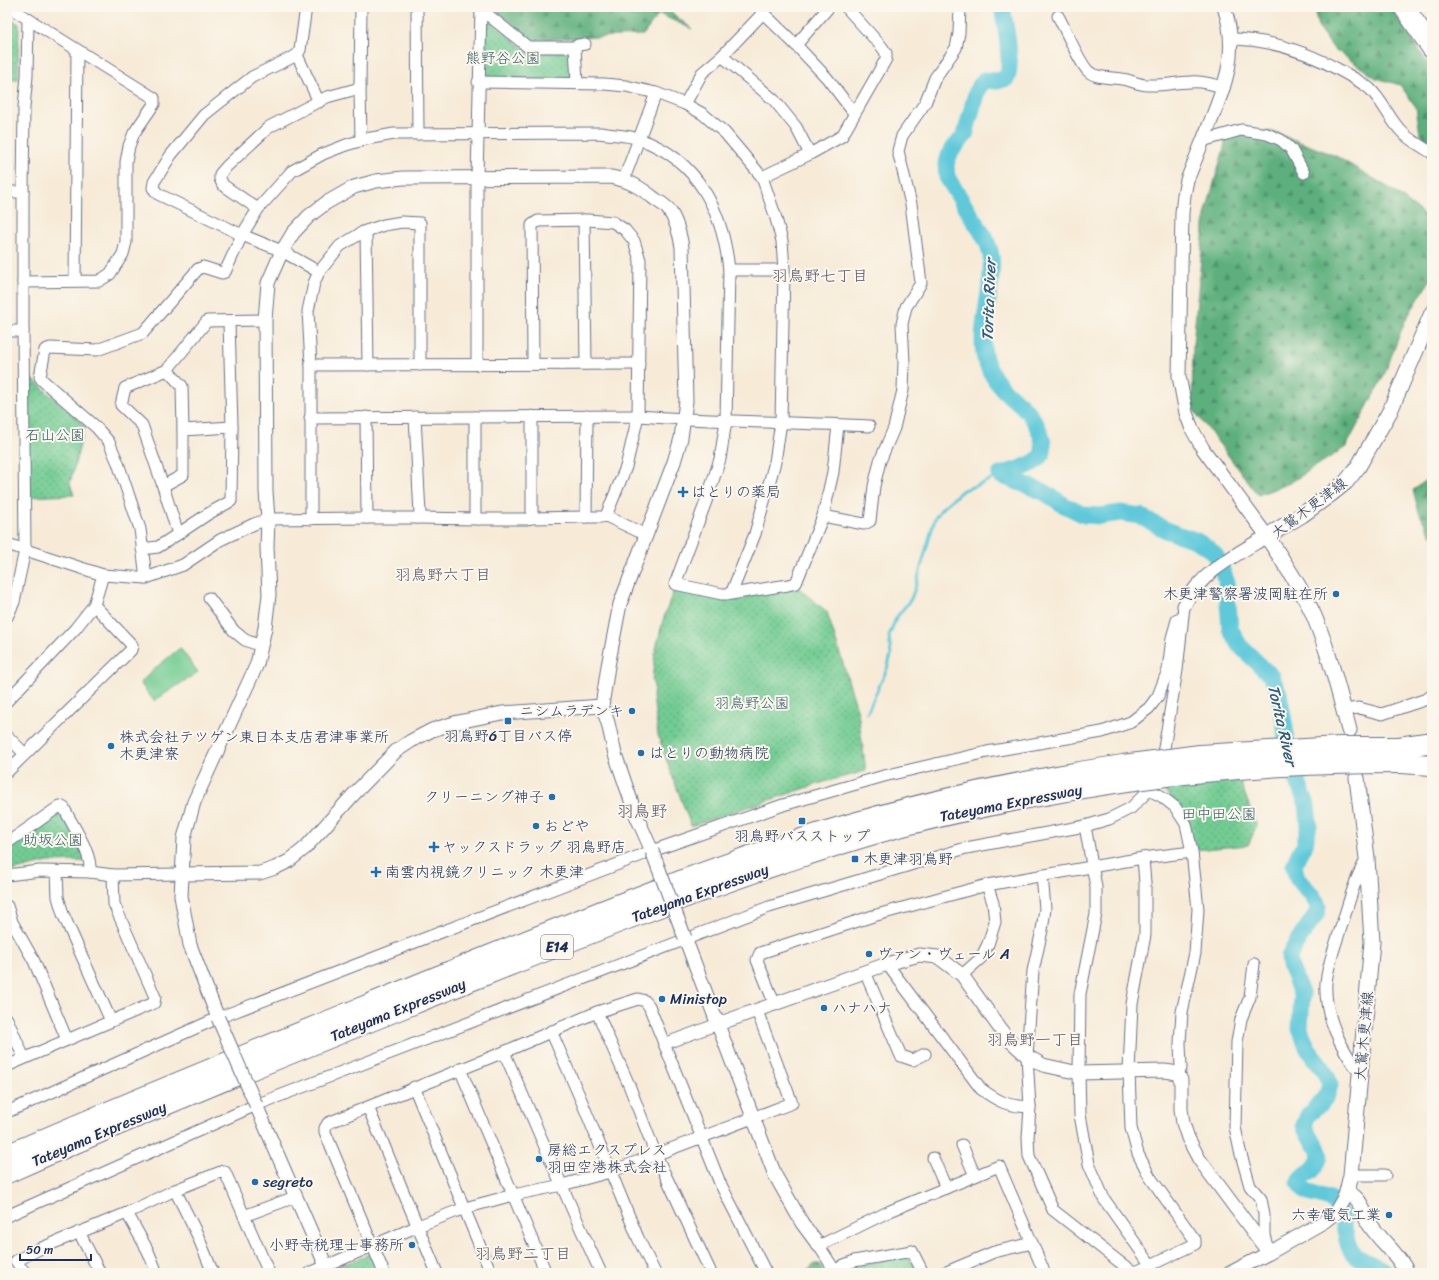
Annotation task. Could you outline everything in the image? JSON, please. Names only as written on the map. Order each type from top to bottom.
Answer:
[{"type":"highway","points":[[1404,7],[1432,48]]},
{"type":"highway","points":[[1420,7],[1432,25]]},
{"type":"highway","points":[[1400,755],[1432,743]]},
{"type":"highway","name":"Tateyama Expressway","points":[[7,1173],[318,1043],[588,934],[720,884],[908,824],[1200,755],[1340,747],[1400,755],[1432,765]]},
{"type":"highway","name":"Tateyama Expressway","points":[[1400,755],[1432,749]]},
{"type":"highway","name":"Tateyama Expressway","points":[[7,1155],[579,919],[711,870],[847,825],[908,808],[983,790],[1069,773],[1125,773]]},
{"type":"main road","name":"大鷲木更津線","points":[[1349,730],[1323,639],[1313,614],[1298,584],[1267,536],[1302,515],[1331,494],[1346,482],[1358,467],[1390,411],[1432,313]]},
{"type":"main road","name":"大鷲木更津線","points":[[1347,1192],[1351,1176],[1372,942],[1367,858],[1357,778]]},
{"type":"main road","points":[[1347,1192],[1356,1197],[1362,1206],[1370,1226],[1399,1258],[1407,1273]]},
{"type":"street","points":[[10,7],[154,98],[154,104],[134,133],[129,146],[126,162],[126,242],[123,254],[110,274],[99,281],[23,282]]},
{"type":"street","points":[[306,7],[300,50],[297,55],[252,77],[204,115],[171,155],[154,182],[153,188],[158,194],[242,234],[282,251],[319,272]]},
{"type":"street","points":[[361,140],[360,88],[362,7]]},
{"type":"street","points":[[417,7],[418,134]]},
{"type":"street","points":[[796,45],[829,7]]},
{"type":"street","points":[[762,177],[810,154],[842,136],[886,59],[886,53],[846,7]]},
{"type":"street","points":[[823,516],[864,524],[870,521],[874,486],[880,462],[894,428],[903,390],[904,362],[902,324],[906,307],[921,283],[911,204],[898,151],[902,136],[925,103],[935,78],[956,48],[959,33],[960,7]]},
{"type":"street","points":[[7,1112],[218,1018],[652,851],[783,805],[884,776],[987,752],[1102,732],[1131,722],[1150,708],[1158,696],[1168,670],[1172,638],[1176,623],[1190,594],[1212,571],[1267,536],[1203,449],[1186,413],[1179,376],[1182,213],[1184,195],[1187,180],[1224,88],[1230,58],[1230,38],[1227,15],[1224,7]]},
{"type":"street","points":[[479,8],[528,47],[580,45],[577,83]]},
{"type":"street","points":[[477,364],[479,8]]},
{"type":"street","points":[[685,104],[702,73],[722,56],[762,12],[827,78],[854,113]]},
{"type":"street","points":[[1058,16],[1082,62],[1093,74],[1104,78],[1126,79],[1137,84],[1164,85],[1192,81],[1224,88]]},
{"type":"street","points":[[7,617],[14,602],[25,550],[23,192],[24,107],[27,76],[28,19]]},
{"type":"street","points":[[1230,38],[1250,38],[1284,45],[1332,65],[1368,88],[1384,107],[1401,132],[1410,140],[1432,153]]},
{"type":"street","points":[[75,281],[77,50]]},
{"type":"street","points":[[297,55],[319,102]]},
{"type":"street","points":[[722,56],[774,100],[796,127],[810,154]]},
{"type":"street","points":[[478,82],[577,83],[626,86],[656,93],[685,104],[703,114],[725,133],[762,177],[782,241],[784,270],[781,422],[775,462],[755,534],[731,594]]},
{"type":"street","points":[[258,209],[223,185],[220,179],[220,174],[269,127],[327,97],[360,88]]},
{"type":"street","points":[[624,179],[656,93]]},
{"type":"street","points":[[1202,141],[1241,130],[1267,134],[1281,140],[1291,149],[1304,173]]},
{"type":"street","points":[[146,578],[140,529],[118,463],[109,442],[96,427],[42,380],[40,377],[45,350],[50,348],[97,350],[143,333],[198,270],[203,267],[222,273],[225,272],[242,234],[258,209],[292,171],[323,154],[361,140],[394,134],[478,135],[600,133],[639,139],[673,155],[702,186],[718,217],[727,249],[729,270],[726,421],[720,459],[708,496],[675,584],[722,594],[731,594],[796,583],[823,516],[834,472],[838,424]]},
{"type":"street","points":[[326,1266],[218,1018],[190,946],[182,896],[184,838],[194,802],[257,664],[265,628],[269,595],[266,491],[265,320],[268,282],[282,251],[294,232],[309,216],[326,203],[354,187],[376,181],[403,178],[561,176],[611,177],[624,179],[645,190],[668,209],[680,236],[682,247],[686,401],[684,419],[681,438],[674,462],[620,604],[602,706],[608,723],[615,754],[636,815],[652,851],[775,1175],[802,1223],[834,1272],[844,1265],[854,1261],[912,1251],[923,1273]]},
{"type":"street","points":[[7,192],[23,192]]},
{"type":"street","points":[[533,364],[532,225],[538,221],[584,220],[613,222],[625,230],[634,241],[640,260],[638,416],[626,467],[606,516]]},
{"type":"street","points":[[584,220],[586,364]]},
{"type":"street","points":[[311,519],[310,365],[308,311],[314,283],[319,272],[340,246],[366,231],[384,225],[402,222],[420,223],[420,365]]},
{"type":"street","points":[[366,231],[368,365]]},
{"type":"street","points":[[729,270],[784,270]]},
{"type":"street","points":[[178,534],[142,425],[120,405],[125,388],[167,370],[207,321],[229,322],[265,320]]},
{"type":"street","points":[[142,549],[158,546],[231,501],[232,427],[229,322]]},
{"type":"street","points":[[7,331],[23,331]]},
{"type":"street","points":[[310,365],[639,364]]},
{"type":"street","points":[[163,486],[183,475],[182,386],[167,370]]},
{"type":"street","points":[[531,518],[532,416]]},
{"type":"street","points":[[586,517],[587,416]]},
{"type":"street","points":[[310,418],[638,416],[869,426]]},
{"type":"street","points":[[366,417],[367,518]]},
{"type":"street","points":[[415,417],[420,514],[417,518]]},
{"type":"street","points":[[475,417],[475,516],[478,519]]},
{"type":"street","points":[[183,430],[232,427]]},
{"type":"street","points":[[7,544],[103,575],[146,578],[183,565],[220,540],[268,519],[527,519],[606,516],[646,535]]},
{"type":"street","points":[[7,701],[75,629],[94,606],[103,575]]},
{"type":"street","points":[[209,598],[234,631],[245,640],[261,646]]},
{"type":"street","points":[[7,772],[131,650],[132,645],[94,606]]},
{"type":"street","points":[[7,1216],[256,1105],[685,938],[769,907],[966,848],[1085,826],[1109,819],[1131,808],[1149,790],[1157,773],[1164,748],[1177,670],[1184,606]]},
{"type":"street","points":[[1344,710],[1359,708],[1382,714],[1427,700],[1432,695]]},
{"type":"street","points":[[7,875],[40,871],[90,872],[113,875],[260,873],[276,868],[289,861],[305,848],[354,794],[396,751],[432,730],[458,722],[502,713],[602,706]]},
{"type":"street","points":[[7,736],[25,754]]},
{"type":"street","points":[[1149,790],[1162,796],[1175,807],[1186,824],[1192,852],[1198,910],[1195,953],[1182,1012],[1180,1044],[1181,1068],[1178,1074]]},
{"type":"street","points":[[7,843],[60,806],[64,808],[86,850],[91,864],[90,872]]},
{"type":"street","points":[[1085,826],[1096,887],[1096,914],[1080,994],[1080,1115],[1089,1164],[1104,1199],[1150,1264]]},
{"type":"street","points":[[774,1005],[757,960],[760,954],[872,916],[987,885],[1092,866],[1192,852]]},
{"type":"street","points":[[1042,875],[1045,909],[1033,971],[1028,1056],[1030,1107],[1028,1138],[1029,1156],[1053,1210],[1132,1271],[1138,1271],[1195,1244],[1195,1240],[1150,1177],[1138,1154],[1131,1128],[1129,1071],[1132,1004],[1145,935],[1145,883],[1143,858]]},
{"type":"street","points":[[1360,1073],[1351,1061],[1331,1019],[1326,997],[1326,982],[1330,962],[1358,872],[1367,858]]},
{"type":"street","points":[[57,872],[58,897],[63,914],[111,1021]]},
{"type":"street","points":[[7,1066],[154,1003],[155,997],[114,904],[113,875]]},
{"type":"street","points":[[962,975],[981,958],[988,944],[995,922],[993,903],[987,885]]},
{"type":"street","points":[[7,906],[12,922],[34,961],[66,1040]]},
{"type":"street","points":[[664,1044],[887,964],[919,955],[938,957],[962,975],[1006,1037],[1028,1056],[1043,1065],[1079,1074],[1129,1071],[1164,1071],[1178,1074],[1182,1086],[1180,1109],[1188,1138],[1199,1159],[1269,1253]]},
{"type":"street","points":[[887,964],[981,1089],[996,1100],[1012,1106],[1030,1107]]},
{"type":"street","points":[[1254,964],[1250,997],[1241,1019],[1237,1042],[1236,1127],[1240,1151],[1250,1186],[1261,1199],[1264,1214],[1264,1235],[1269,1253]]},
{"type":"street","points":[[866,972],[901,1056],[913,1060],[925,1054]]},
{"type":"street","points":[[384,1273],[325,1132],[325,1128],[328,1123],[414,1087],[504,1052],[597,1012],[638,999],[645,1001],[649,1006],[720,1183],[766,1273]]},
{"type":"street","points":[[310,1273],[418,1226],[465,1208],[610,1172],[656,1156],[792,1103],[756,1011]]},
{"type":"street","points":[[597,1012],[629,1085],[656,1156],[711,1273]]},
{"type":"street","points":[[7,1019],[24,1058]]},
{"type":"street","points":[[551,1031],[638,1238],[655,1273]]},
{"type":"street","points":[[504,1052],[572,1210],[601,1273]]},
{"type":"street","points":[[460,1069],[546,1273]]},
{"type":"street","points":[[414,1087],[491,1273]]},
{"type":"street","points":[[368,1107],[437,1273]]},
{"type":"street","points":[[962,1145],[975,1176]]},
{"type":"street","points":[[933,1158],[946,1188]]},
{"type":"street","points":[[818,1246],[890,1211],[999,1166],[1043,1268],[1043,1273]]},
{"type":"street","points":[[26,1273],[16,1261],[78,1232],[127,1213],[175,1190],[223,1171],[225,1172],[269,1273]]},
{"type":"street","points":[[1351,1176],[1386,1175]]},
{"type":"street","points":[[175,1190],[197,1234],[213,1273]]},
{"type":"street","points":[[1230,1273],[1325,1221],[1335,1213],[1347,1192]]},
{"type":"street","points":[[244,1216],[295,1197]]},
{"type":"street","points":[[127,1213],[148,1251],[157,1273]]},
{"type":"street","points":[[78,1232],[100,1273]]},
{"type":"street","points":[[944,1273],[994,1252],[1032,1244]]},
{"type":"green space","points":[[492,7],[666,7],[692,29],[659,14],[643,35],[532,40]]},
{"type":"green space","points":[[1314,7],[1391,7],[1432,70],[1432,144],[1420,134],[1416,107],[1400,85],[1376,78],[1333,48],[1318,27]]},
{"type":"green space","points":[[7,17],[19,24],[18,79],[7,81]]},
{"type":"green space","name":"熊野谷公園","points":[[491,22],[527,51],[568,51],[571,54],[572,75],[568,79],[483,79],[483,25]]},
{"type":"green space","points":[[1272,131],[1336,156],[1391,189],[1432,221],[1432,277],[1405,321],[1384,375],[1346,447],[1290,483],[1258,495],[1192,408],[1193,344],[1205,215],[1228,133]]},
{"type":"green space","name":"石山公園","points":[[28,375],[85,426],[70,483],[74,495],[27,497]]},
{"type":"green space","points":[[1432,476],[1432,536],[1419,513],[1413,490]]},
{"type":"green space","name":"羽鳥野公園","points":[[799,588],[827,612],[858,712],[866,771],[824,782],[691,826],[658,735],[653,697],[654,686],[652,681],[655,653],[663,620],[674,589],[762,593]]},
{"type":"green space","points":[[180,648],[198,672],[154,701],[140,683],[154,669]]},
{"type":"green space","name":"田中田公園","points":[[1239,779],[1257,826],[1248,845],[1195,850],[1169,796],[1162,788]]},
{"type":"green space","name":"助坂公園","points":[[59,809],[87,861],[48,862],[7,872],[7,846]]},
{"type":"green space","points":[[369,1254],[372,1256],[379,1273],[325,1273]]},
{"type":"green space","points":[[905,1256],[910,1259],[918,1273],[841,1273],[849,1267]]},
{"type":"green space","points":[[815,1264],[820,1264],[823,1270],[821,1273],[804,1273]]},
{"type":"waterway","name":"Torita River","points":[[1000,475],[1025,467],[1037,460],[1043,451],[1041,434],[1028,412],[999,385],[990,372],[986,362],[983,337],[992,269],[990,250],[983,235],[947,177],[946,164],[951,151],[965,135],[977,90],[984,80],[997,81],[1007,78],[1009,71],[1009,53],[1002,7]]},
{"type":"waterway","points":[[867,713],[887,669],[891,655],[889,636],[896,618],[911,599],[935,518],[943,507],[963,490],[981,484],[1000,475]]},
{"type":"waterway","name":"Torita River","points":[[1000,475],[1044,492],[1064,505],[1084,515],[1100,516],[1121,513],[1140,516],[1168,531],[1195,540],[1207,547],[1216,556],[1226,580],[1230,628],[1239,645],[1271,676],[1279,693],[1285,728],[1286,751],[1307,805],[1309,825],[1304,847],[1299,853],[1294,866],[1297,878],[1312,895],[1318,906],[1317,913],[1289,957],[1290,965],[1302,996],[1300,1029],[1308,1049],[1322,1067],[1330,1085],[1326,1098],[1308,1115],[1304,1125],[1308,1135],[1318,1148],[1320,1156],[1319,1160],[1313,1169],[1299,1181],[1301,1187],[1305,1191],[1330,1199],[1334,1203],[1341,1214],[1350,1249],[1357,1257],[1378,1267],[1386,1273]]},
{"type":"place","name":"はとりの薬局","points":[[683,492]]},
{"type":"place","name":"木更津警察署波岡駐在所","points":[[1336,594]]},
{"type":"place","name":"ニシムラデンキ","points":[[632,711]]},
{"type":"place","name":"羽鳥野6丁目バス停","points":[[508,721]]},
{"type":"place","name":"株式会社テツゲン東日本支店君津事業所 木更津寮","points":[[111,746]]},
{"type":"place","name":"はとりの動物病院","points":[[641,753]]},
{"type":"place","name":"クリーニング神子","points":[[552,797]]},
{"type":"place","name":"羽鳥野バスストップ","points":[[802,821]]},
{"type":"place","name":"おどや","points":[[536,826]]},
{"type":"place","name":"ヤックスドラッグ 羽鳥野店","points":[[434,847]]},
{"type":"place","name":"木更津羽鳥野","points":[[855,859]]},
{"type":"place","name":"南雲内視鏡クリニック 木更津","points":[[376,872]]},
{"type":"place","name":"ヴァン・ヴェール A","points":[[869,954]]},
{"type":"place","name":"Ministop","points":[[662,999]]},
{"type":"place","name":"ハナハナ","points":[[824,1008]]},
{"type":"place","name":"房総エクスプレス 羽田空港株式会社","points":[[539,1159]]},
{"type":"place","name":"segreto","points":[[255,1182]]},
{"type":"place","name":"六幸電気工業","points":[[1389,1215]]},
{"type":"place","name":"小野寺税理士事務所","points":[[412,1245]]},
{"type":"district","name":"羽鳥野七丁目","points":[[820,275]]},
{"type":"district","name":"羽鳥野六丁目","points":[[443,574]]},
{"type":"district","name":"羽鳥野","points":[[642,811]]},
{"type":"district","name":"羽鳥野一丁目","points":[[1035,1039]]},
{"type":"district","name":"羽鳥野二丁目","points":[[523,1253]]}]
